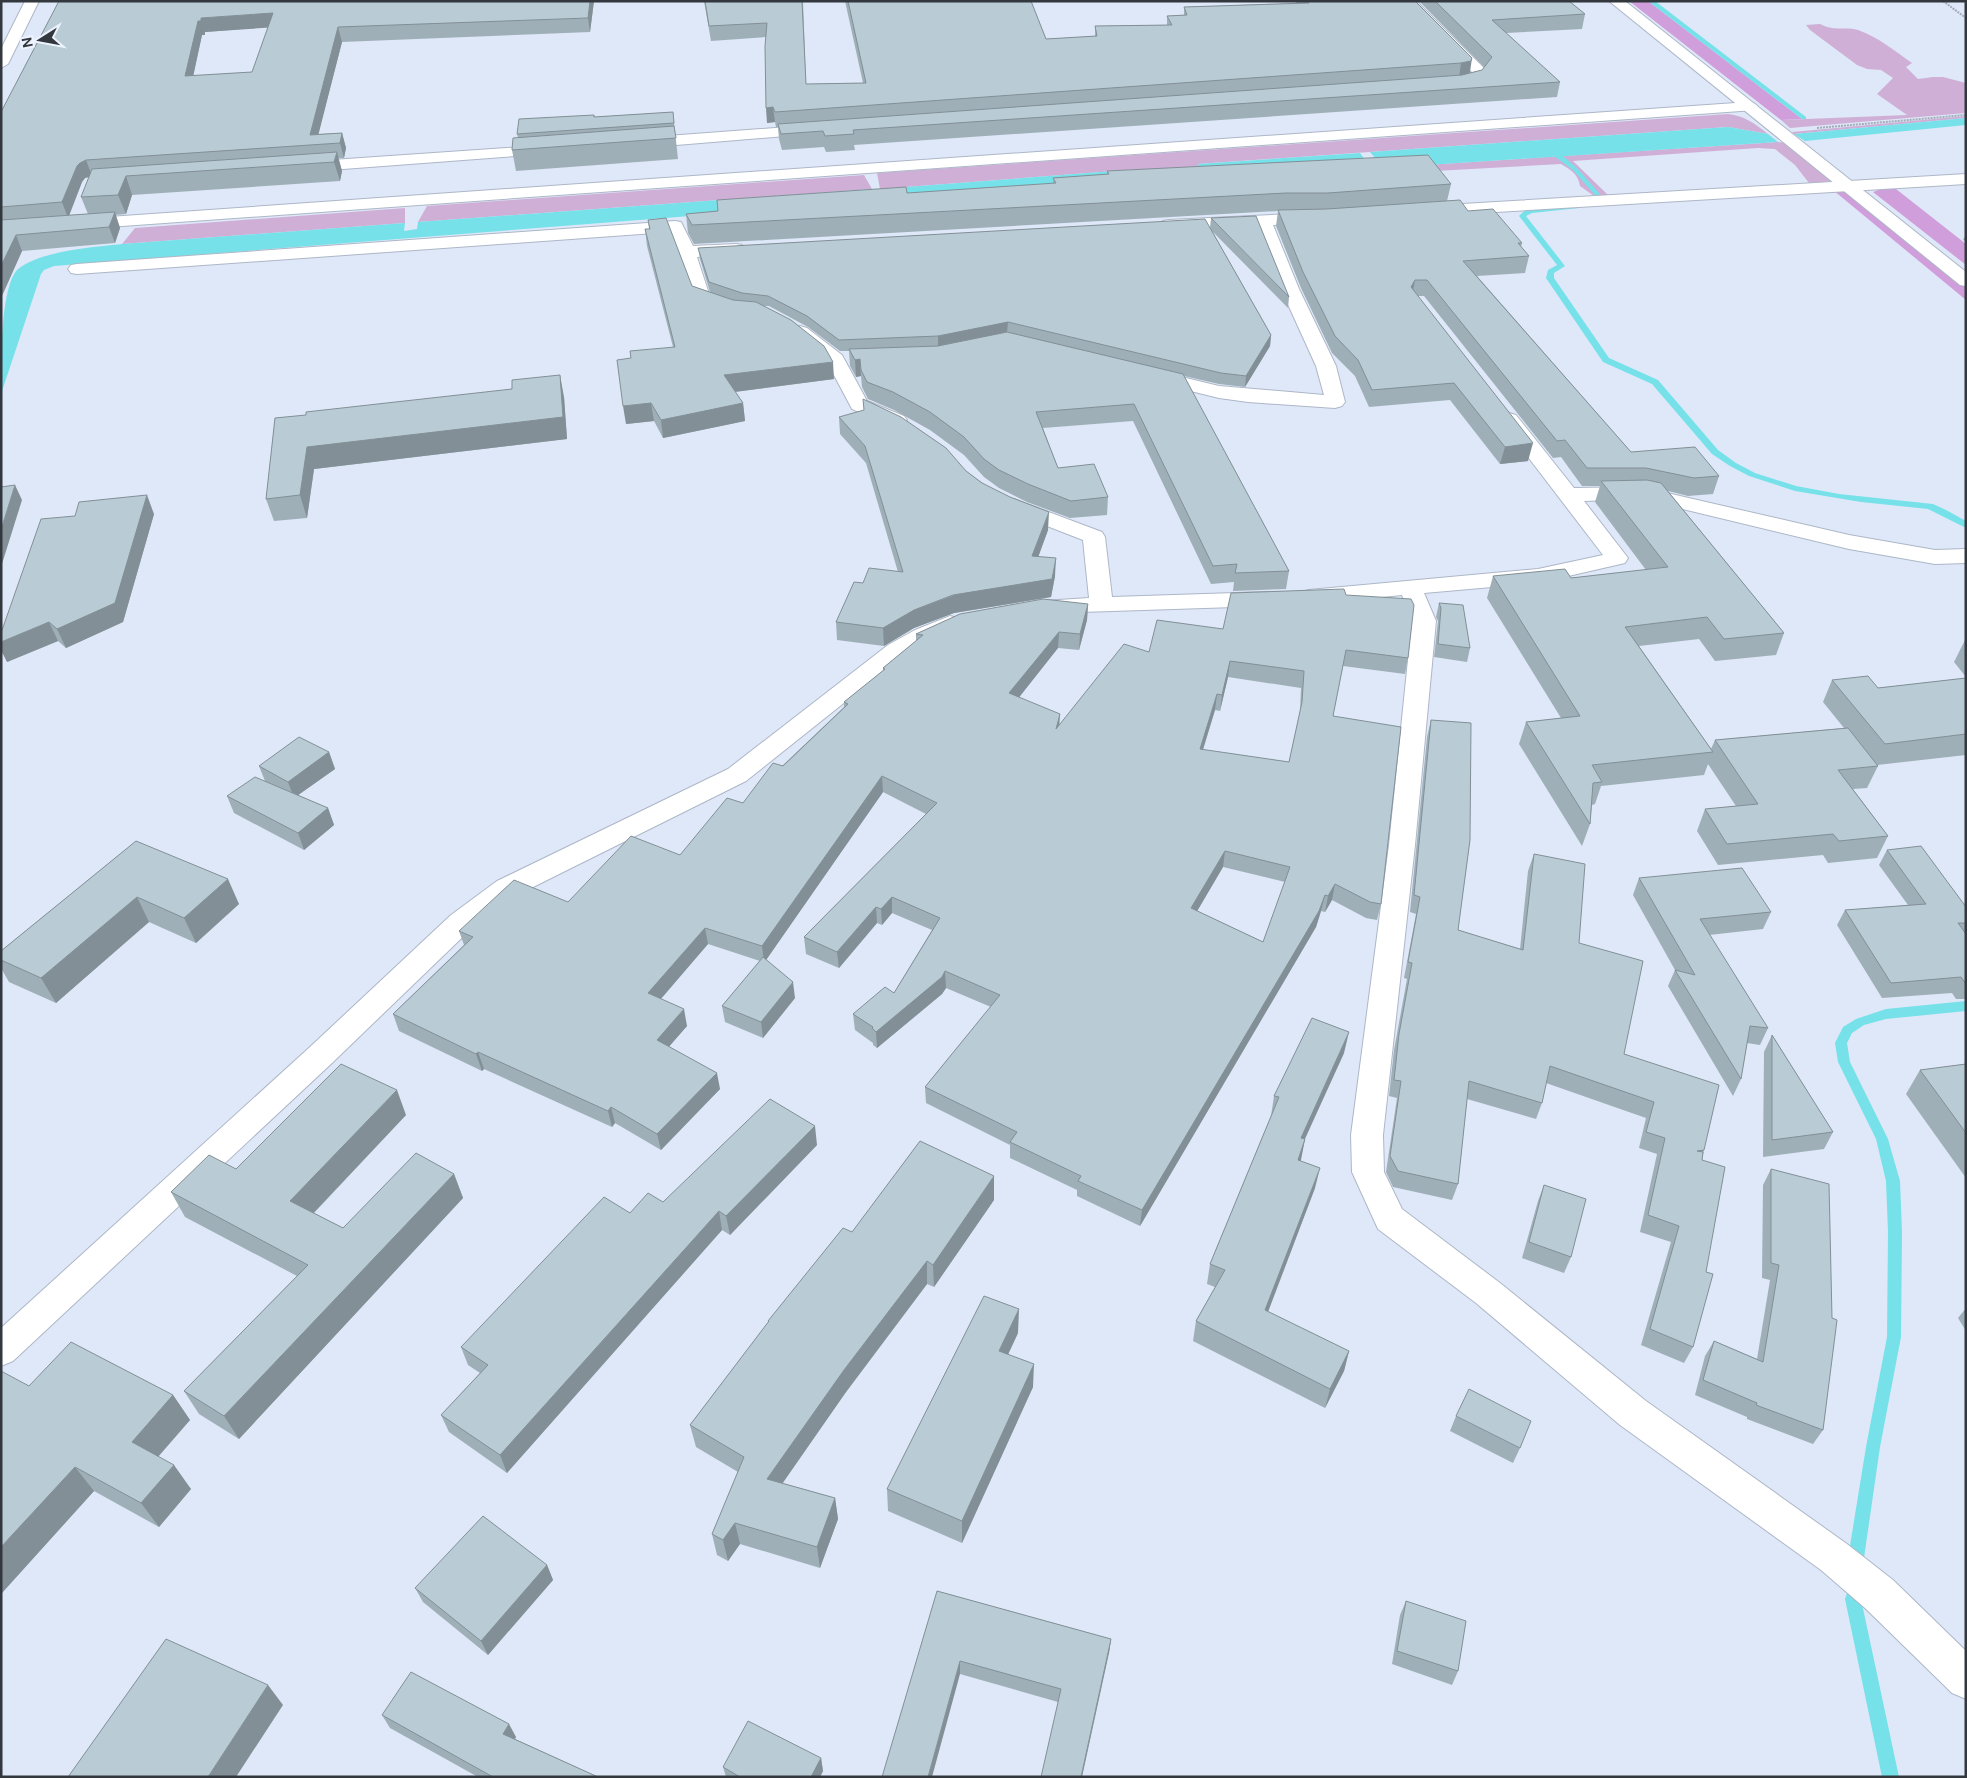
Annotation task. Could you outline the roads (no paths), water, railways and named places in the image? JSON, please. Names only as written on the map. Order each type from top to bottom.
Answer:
[{"type":"street","points":[[1,64],[32,1]]},
{"type":"street","points":[[1408,1],[1480,72],[1474,80],[1459,84],[1430,86]]},
{"type":"street","points":[[1616,1],[1966,281]]},
{"type":"street","points":[[77,269],[410,224],[1750,107]]},
{"type":"street","points":[[627,144],[835,129]]},
{"type":"street","points":[[290,168],[568,148]]},
{"type":"street","points":[[1412,212],[1966,179]]},
{"type":"street","points":[[82,208],[71,225],[410,224],[675,226],[687,252],[701,297],[741,312],[748,312]]},
{"type":"street","points":[[1155,226],[1326,218]]},
{"type":"street","points":[[1135,372],[1226,393],[1282,400],[1335,402],[1326,366],[1290,290],[1263,220]]},
{"type":"street","points":[[687,252],[755,248]]},
{"type":"street","points":[[785,324],[800,332],[835,359],[859,405],[885,414],[914,430]]},
{"type":"street","points":[[835,359],[854,359]]},
{"type":"street","points":[[1022,609],[1042,606],[1325,597],[1538,576],[1617,558],[1496,402]]},
{"type":"street","points":[[1568,495],[1641,492],[1850,542],[1935,556],[1966,556]]},
{"type":"street","points":[[997,497],[1094,536],[1101,604]]},
{"type":"street","points":[[1411,588],[1424,621],[1402,844],[1367,1135],[1368,1172],[1379,1198],[1390,1219],[1488,1293],[1633,1413],[1849,1569],[1879,1594],[1966,1679]]},
{"type":"street","points":[[1,1350],[321,1055],[461,922],[499,893],[737,774],[758,760],[896,650],[923,635],[954,622],[977,617]]},
{"type":"water","points":[[1966,118],[1966,125],[1805,141],[1794,134]]},
{"type":"water","points":[[1728,127],[1768,134],[1778,142],[882,201],[54,266],[44,270],[41,274],[1,394],[4,310],[11,280],[17,270],[26,264],[38,258],[67,251],[122,244],[405,223],[404,231],[417,229],[418,222],[872,189],[875,196],[883,195],[880,189],[1140,169],[1143,172],[1200,168],[1198,164],[1360,153],[1365,160],[1377,160],[1370,152]]},
{"type":"waterway","points":[[1651,1],[1804,118]]},
{"type":"waterway","points":[[1551,148],[1552,152],[1575,169],[1597,194]]},
{"type":"waterway","points":[[1577,207],[1525,212],[1522,216],[1561,266],[1551,272],[1550,278],[1606,360],[1655,382],[1715,452],[1752,474],[1773,482],[1817,493],[1882,502],[1930,506],[1966,525]]},
{"type":"waterway","points":[[1856,1558],[1873,1447],[1894,1337],[1895,1232],[1893,1181],[1882,1139],[1844,1062],[1841,1043],[1847,1030],[1860,1022],[1886,1014],[1966,1006]]},
{"type":"waterway","points":[[1853,1599],[1891,1777]]}]
